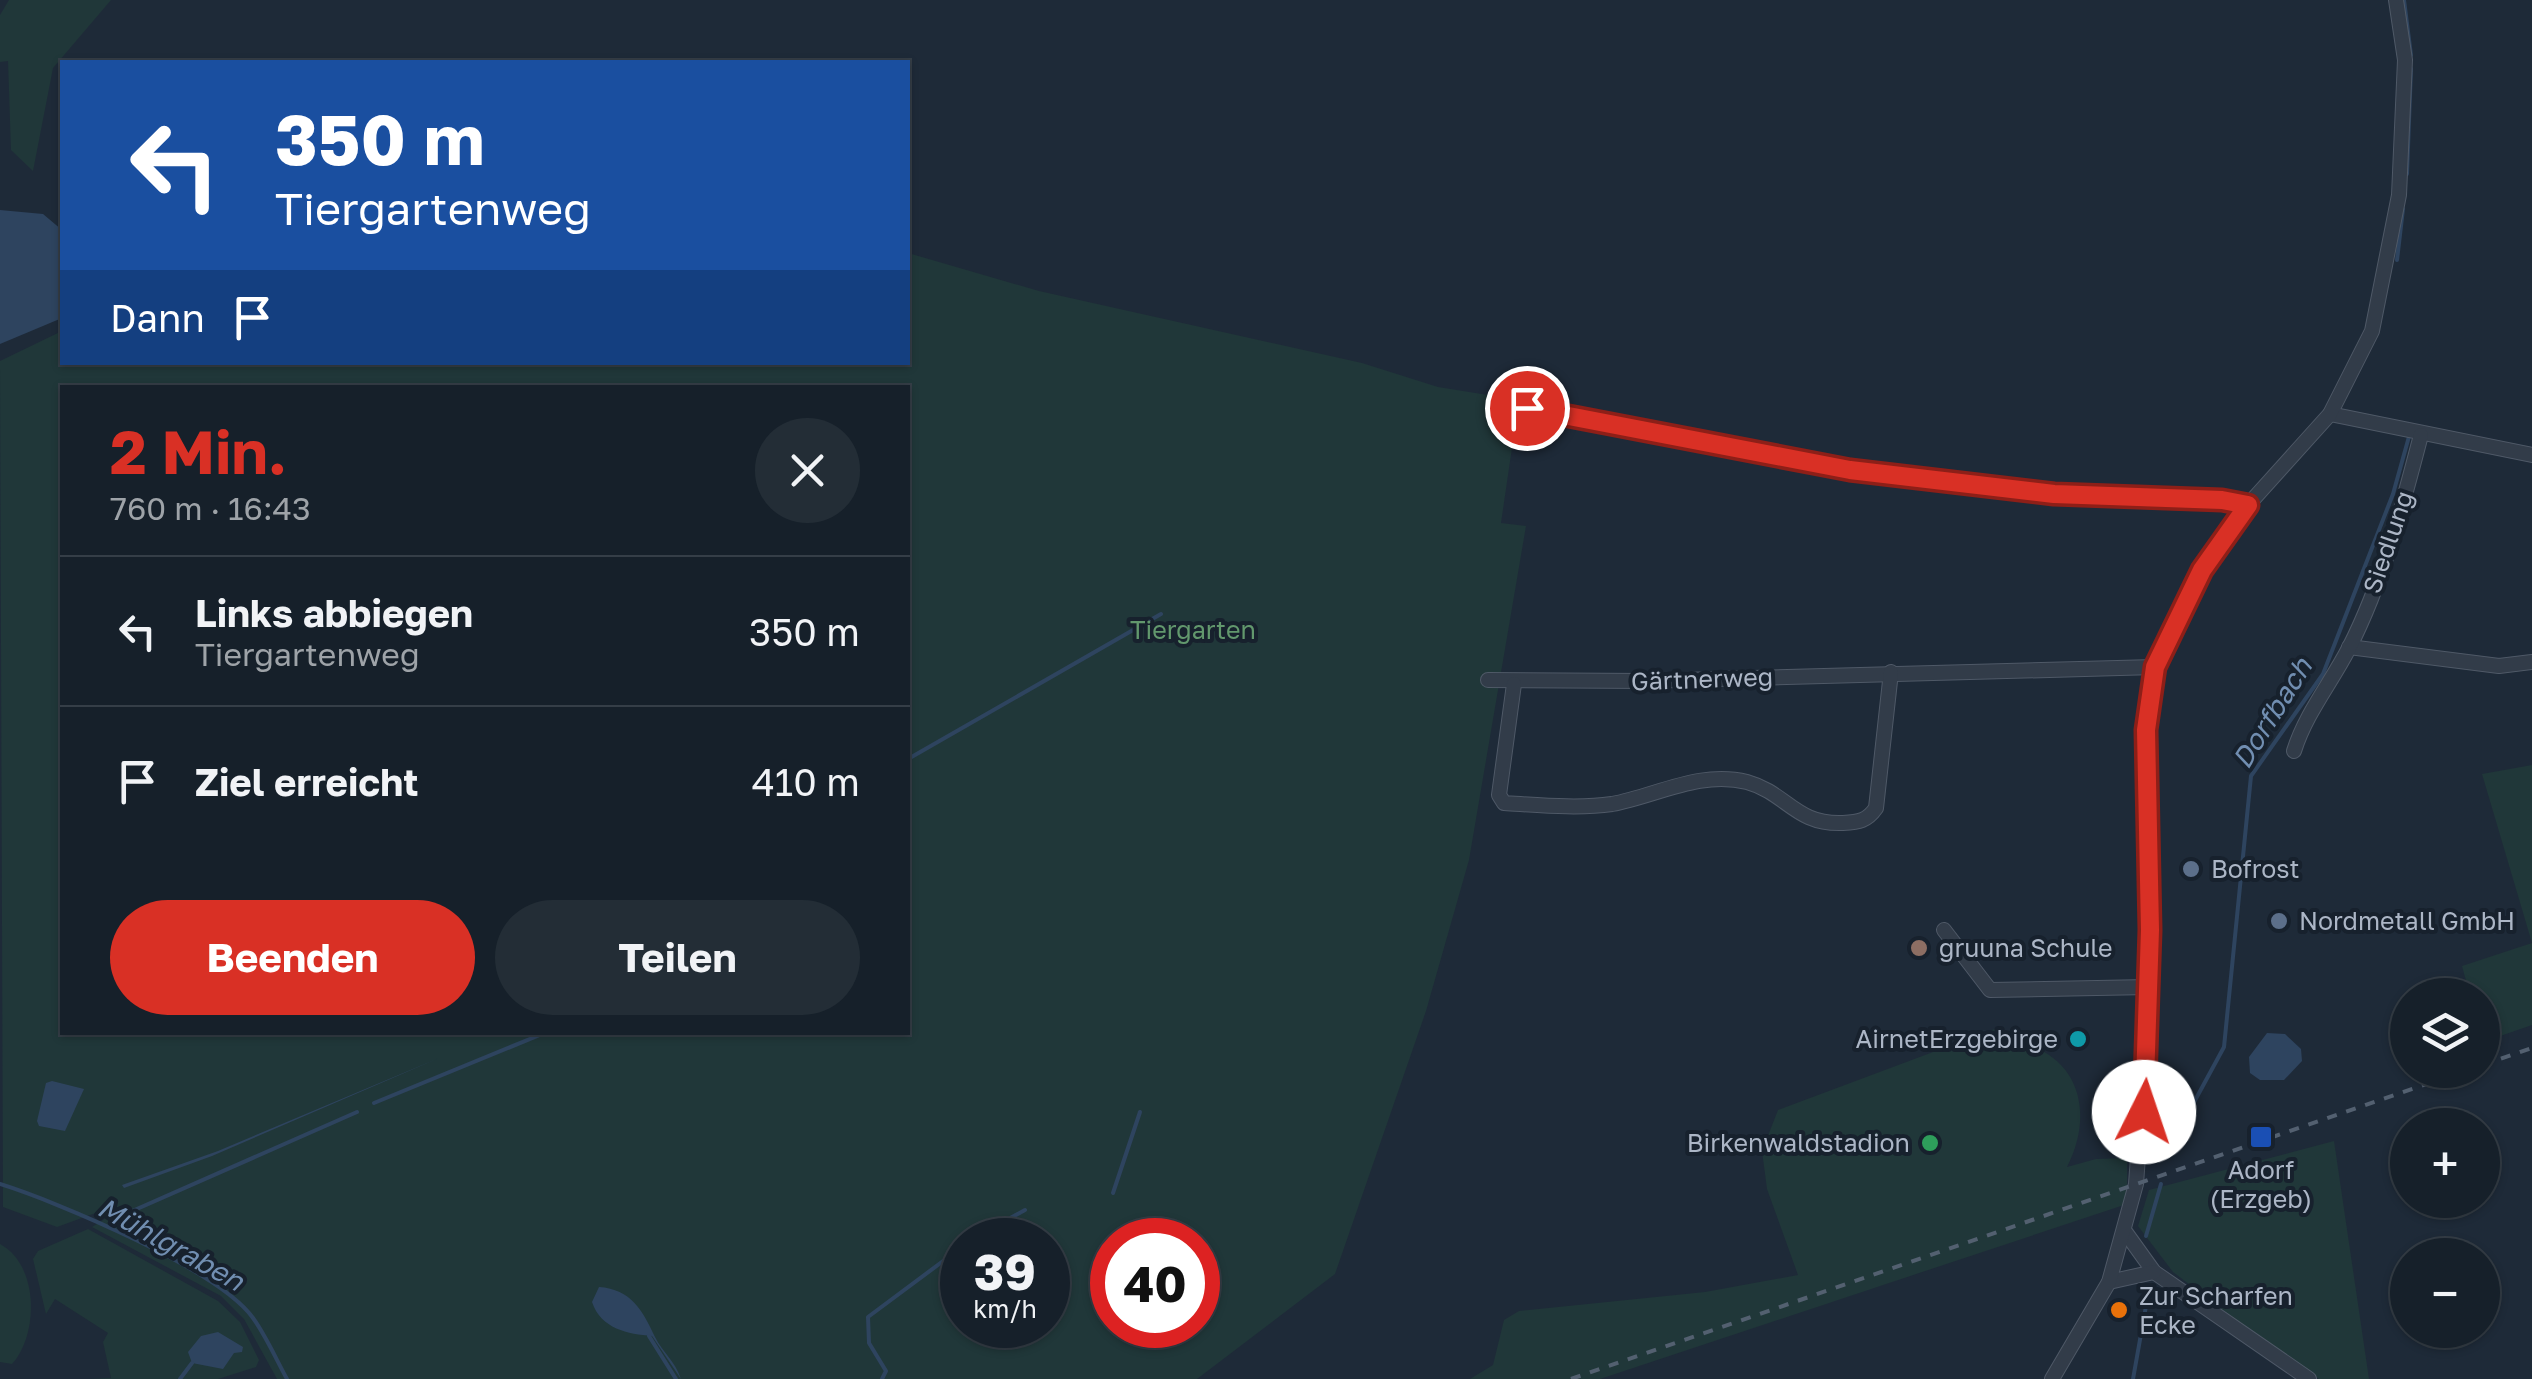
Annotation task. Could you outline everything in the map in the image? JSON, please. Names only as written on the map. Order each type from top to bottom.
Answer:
[{"type":"street","points":[[2052,1379],[2110,1282],[2126,1233],[2143,1130],[2149,987],[2145,777],[2155,667],[2202,570],[2248,505],[2330,414],[2372,331],[2399,194],[2405,60],[2396,0]]},
{"type":"street","points":[[1516,410],[1527,408],[1850,470],[2054,494],[2222,500],[2248,505]]},
{"type":"street","points":[[2330,414],[2532,454]]},
{"type":"street","name":"Siedlung","points":[[2294,752],[2301,729],[2350,647],[2394,538],[2421,435]]},
{"type":"street","points":[[2350,647],[2498,666],[2532,662]]},
{"type":"street","name":"Gärtnerweg","points":[[1488,680],[1514,684],[2155,667]]},
{"type":"street","points":[[1514,684],[1499,795],[1504,803],[1612,804],[1679,783],[1724,780],[1748,782],[1809,820],[1846,823],[1863,821],[1876,808],[1891,672]]},
{"type":"street","points":[[1944,930],[1990,990],[2149,987]]},
{"type":"street","points":[[2126,1233],[2154,1272],[2309,1379]]},
{"type":"street","points":[[2110,1282],[2154,1272]]},
{"type":"green space","points":[[9,0],[111,0],[53,68],[33,171],[11,150],[8,61],[0,62],[0,15]]},
{"type":"green space","name":"Tiergarten","points":[[910,254],[1039,291],[1362,363],[1438,387],[1519,400],[1501,523],[1526,526],[1469,860],[1426,1011],[1335,1274],[1197,1379],[277,1379],[244,1319],[221,1296],[92,1227],[111,1215],[112,1207],[57,1227],[3,1207],[0,361],[60,332],[60,365],[910,365]]},
{"type":"green space","points":[[2532,765],[2532,943],[2482,774]]},
{"type":"green space","points":[[2532,943],[2532,1025],[2500,1036],[2500,978],[2465,978],[2462,966]]},
{"type":"green space","points":[[2000,1027],[2005,1040],[2029,1045],[2064,1068],[2074,1084],[2080,1123],[2067,1167],[2096,1159],[2127,1158],[2127,1204],[1600,1379],[1470,1379],[1493,1365],[1504,1320],[1519,1311],[1705,1292],[1798,1275],[1767,1189],[1762,1151],[1778,1110]]},
{"type":"green space","points":[[2334,1141],[2369,1379],[2319,1379],[2284,1356],[2173,1272],[2138,1226],[2149,1190]]},
{"type":"green space","points":[[88,1229],[218,1301],[240,1322],[259,1360],[256,1367],[218,1379],[89,1379],[111,1378],[103,1342],[108,1333],[55,1299],[46,1314],[33,1259],[38,1251]]},
{"type":"green space","points":[[0,1244],[22,1267],[31,1301],[27,1336],[12,1364],[0,1362]]},
{"type":"water","points":[[0,210],[43,214],[60,228],[60,319],[0,344]]},
{"type":"water","points":[[2267,1033],[2285,1034],[2301,1049],[2302,1061],[2284,1080],[2260,1080],[2250,1073],[2249,1057]]},
{"type":"water","points":[[439,1058],[212,1156],[124,1188],[122,1185],[218,1151]]},
{"type":"water","points":[[46,1083],[84,1089],[65,1131],[39,1126],[37,1121]]},
{"type":"water","points":[[599,1287],[620,1292],[634,1303],[681,1379],[652,1336],[625,1331],[602,1318],[592,1302]]},
{"type":"water","points":[[218,1332],[243,1347],[242,1352],[234,1353],[223,1369],[192,1363],[188,1352],[201,1336]]},
{"type":"waterway","name":"Dorfbach","points":[[2404,0],[2411,55]]},
{"type":"waterway","name":"Dorfbach","points":[[2407,174],[2411,69]]},
{"type":"waterway","name":"Dorfbach","points":[[2397,260],[2403,209]]},
{"type":"waterway","name":"Dorfbach","points":[[2167,1152],[2224,1047],[2251,776],[2323,674],[2393,494],[2410,433]]},
{"type":"waterway","points":[[910,758],[1161,614]]},
{"type":"waterway","points":[[374,1103],[540,1035]]},
{"type":"waterway","points":[[121,1216],[357,1112]]},
{"type":"waterway","points":[[1113,1193],[1140,1112]]},
{"type":"waterway","name":"Mühlgraben","points":[[0,1184],[97,1222],[207,1279],[253,1318],[287,1379]]},
{"type":"waterway","name":"Dorfbach","points":[[2146,1236],[2161,1184]]},
{"type":"waterway","points":[[1010,1218],[1025,1210]]},
{"type":"waterway","points":[[882,1379],[886,1371],[869,1343],[868,1317],[940,1263]]},
{"type":"waterway","name":"Dorfbach","points":[[2133,1379],[2146,1306],[2144,1287]]},
{"type":"waterway","points":[[649,1336],[676,1379]]},
{"type":"waterway","points":[[180,1379],[192,1363]]},
{"type":"railway","points":[[2500,1059],[2532,1048]]},
{"type":"railway","points":[[1571,1379],[2415,1088]]},
{"type":"place","name":"Bofrost","points":[[2191,869]]},
{"type":"place","name":"Nordmetall GmbH","points":[[2279,921]]},
{"type":"place","name":"gruuna Schule","points":[[1919,948]]},
{"type":"place","name":"AirnetErzgebirge","points":[[2078,1039]]},
{"type":"place","name":"Adorf (Erzgeb)","points":[[2261,1137]]},
{"type":"place","name":"Birkenwaldstadion","points":[[1930,1143]]},
{"type":"place","name":"Zur Scharfen Ecke","points":[[2119,1310]]},
{"type":"route","points":[[1527,408],[1850,470],[2054,494],[2222,500],[2248,505],[2202,570],[2155,667],[2146,730],[2150,930],[2144,1112]]}]
